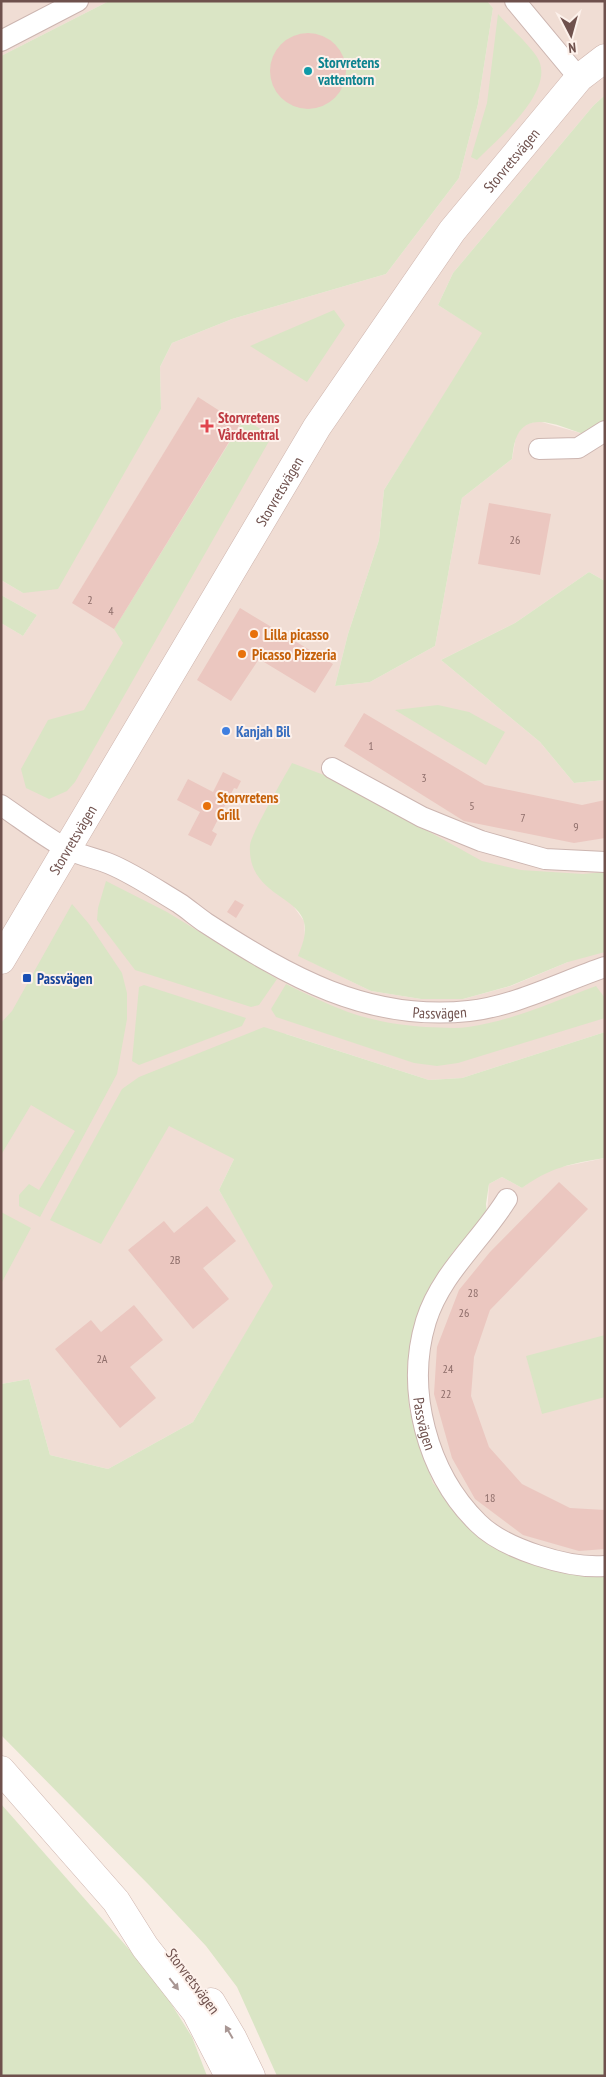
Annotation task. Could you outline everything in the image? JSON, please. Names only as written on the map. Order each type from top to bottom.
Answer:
[{"type":"street","points":[[1,41],[78,1]]},
{"type":"street","points":[[515,1],[579,78]]},
{"type":"street","name":"Storvretsvägen","points":[[1,960],[317,427],[452,231],[579,78],[605,58]]},
{"type":"street","points":[[540,449],[578,448],[605,431]]},
{"type":"street","points":[[332,768],[422,817],[481,841],[546,860],[605,862]]},
{"type":"street","name":"Passvägen","points":[[1,805],[68,849],[110,864],[300,977],[330,992],[368,1004],[396,1010],[431,1013],[470,1011],[509,1001],[605,967]]},
{"type":"street","name":"Passvägen","points":[[506,1199],[491,1224],[462,1256],[437,1292],[426,1321],[417,1373],[419,1400],[425,1428],[447,1483],[463,1506],[480,1525],[539,1556],[562,1563],[605,1566]]},
{"type":"street","name":"Storvretsvägen","points":[[1,1770],[116,1901],[160,1938],[212,2003],[233,2039],[251,2076]]},
{"type":"street","name":"Storvretsvägen","points":[[116,1901],[145,1947],[196,2012],[229,2076]]},
{"type":"shaded area","points":[[1,1],[109,1],[1,56]]},
{"type":"shaded area","points":[[487,1],[605,1],[605,95],[593,106],[453,273],[438,305],[483,333],[384,490],[379,540],[348,634],[335,686],[370,682],[435,646],[462,498],[512,459],[516,436],[524,425],[538,421],[584,434],[605,420],[605,581],[589,572],[515,623],[441,660],[540,742],[574,783],[605,780],[605,1032],[462,1078],[429,1080],[286,1034],[234,1159],[219,1190],[274,1286],[193,1422],[108,1469],[50,1455],[29,1379],[1,1384],[1,623],[23,636],[37,615],[1,595],[1,580],[23,593],[161,409],[160,367],[172,343],[232,319],[386,274],[459,178],[478,104],[493,8]],"holes":[[[294,907],[568,962],[511,986],[463,999],[421,999],[371,991],[299,956],[305,937],[304,921]]]},
{"type":"shaded area","points":[[605,1158],[605,1576],[600,1577],[562,1573],[532,1564],[477,1533],[433,1483],[409,1407],[407,1370],[410,1343],[417,1317],[429,1287],[453,1252],[487,1215],[489,1184],[502,1177],[522,1188],[539,1175],[556,1168]]},
{"type":"green space","points":[[109,1],[487,1],[493,8],[478,104],[459,178],[386,274],[232,319],[172,343],[160,367],[161,409],[58,589],[23,593],[1,580],[1,56]]},
{"type":"green space","points":[[498,14],[537,57],[541,70],[539,84],[533,99],[522,113],[477,160],[471,157],[487,103]]},
{"type":"green space","points":[[605,95],[605,420],[584,434],[557,425],[538,422],[530,423],[523,428],[516,438],[512,459],[462,498],[435,646],[370,682],[335,686],[348,634],[379,540],[384,490],[482,333],[438,305],[453,273],[593,106]]},
{"type":"green space","points":[[334,310],[345,325],[307,382],[250,346]]},
{"type":"green space","points":[[244,419],[272,436],[75,782],[67,791],[49,799],[26,788],[21,769],[48,720],[84,710],[123,643],[114,629]]},
{"type":"green space","points":[[589,572],[605,581],[605,780],[574,783],[540,742],[441,660],[515,623]]},
{"type":"green space","points":[[1,595],[37,615],[23,636],[1,623]]},
{"type":"green space","points":[[438,705],[469,712],[505,732],[486,765],[395,710]]},
{"type":"green space","points":[[292,763],[332,778],[482,861],[521,870],[583,874],[605,872],[605,952],[568,962],[510,986],[463,999],[421,999],[371,991],[298,956],[304,936],[304,922],[300,913],[293,906],[264,884],[256,874],[251,861],[250,845],[262,818]]},
{"type":"green space","points":[[106,881],[167,912],[277,979],[259,1005],[251,1007],[135,970],[97,920],[98,908]]},
{"type":"green space","points":[[72,904],[89,924],[122,973],[127,993],[127,1019],[117,1074],[40,1217],[19,1206],[19,1195],[29,1184],[39,1190],[75,1131],[31,1105],[1,1155],[1,1023],[12,1011]]},
{"type":"green space","points":[[286,984],[353,1014],[405,1025],[453,1028],[501,1020],[596,986],[605,998],[605,1018],[458,1063],[437,1066],[414,1063],[276,1017],[271,1009]]},
{"type":"green space","points":[[144,985],[246,1018],[242,1026],[139,1065],[132,1061],[139,987]]},
{"type":"green space","points":[[264,1027],[429,1080],[462,1078],[605,1032],[605,1158],[561,1167],[522,1188],[502,1177],[489,1184],[486,1204],[487,1215],[453,1252],[429,1288],[417,1317],[410,1343],[407,1370],[409,1407],[433,1483],[477,1533],[532,1564],[562,1573],[605,1576],[605,2076],[277,2076],[237,1987],[206,1946],[149,1885],[1,1735],[1,1384],[29,1379],[50,1455],[108,1469],[193,1422],[273,1286],[219,1190],[234,1159],[169,1126],[101,1244],[50,1220],[122,1089],[139,1077]]},
{"type":"green space","points":[[1,1212],[31,1228],[1,1284]]},
{"type":"green space","points":[[605,1335],[605,1397],[542,1414],[526,1356]]},
{"type":"green space","points":[[1,1804],[157,1981],[192,2037],[207,2076],[1,2076]]},
{"type":"building","name":"Storvretens vattentorn","points":[[308,33],[323,36],[335,44],[343,56],[346,71],[343,86],[335,98],[323,106],[308,109],[293,106],[281,98],[273,86],[270,71],[273,56],[281,44],[293,36]]},
{"type":"building","points":[[198,397],[240,424],[114,629],[72,603]]},
{"type":"building","points":[[489,503],[551,514],[540,575],[478,564]]},
{"type":"building","name":"Lilla picasso","points":[[240,608],[333,664],[315,693],[259,659],[231,701],[197,680]]},
{"type":"building","points":[[364,713],[485,785],[582,805],[605,800],[605,838],[574,843],[464,821],[344,746]]},
{"type":"building","name":"Storvretens Grill","points":[[223,772],[241,781],[237,789],[234,788],[212,831],[217,834],[211,846],[188,835],[200,812],[177,800],[188,779],[213,792]]},
{"type":"building","points":[[235,900],[244,905],[236,918],[227,912]]},
{"type":"building","points":[[559,1182],[588,1209],[490,1310],[474,1357],[471,1396],[489,1447],[522,1484],[570,1508],[605,1510],[605,1549],[579,1551],[523,1535],[475,1499],[452,1458],[434,1394],[437,1347],[459,1290],[490,1252]]},
{"type":"building","points":[[207,1206],[236,1241],[203,1268],[229,1299],[193,1329],[128,1250],[164,1221],[174,1233]]},
{"type":"building","points":[[134,1305],[163,1340],[130,1367],[156,1398],[120,1428],[55,1349],[91,1320],[101,1332]]},
{"type":"place","name":"Storvretens vattentorn","points":[[308,71]]},
{"type":"place","name":"Storvretens Vårdcentral","points":[[207,426]]},
{"type":"place","name":"Lilla picasso","points":[[254,634]]},
{"type":"place","name":"Picasso Pizzeria","points":[[242,654]]},
{"type":"place","name":"Kanjah Bil","points":[[226,731]]},
{"type":"place","name":"Storvretens Grill","points":[[207,806]]},
{"type":"place","name":"Passvägen","points":[[27,978]]}]
